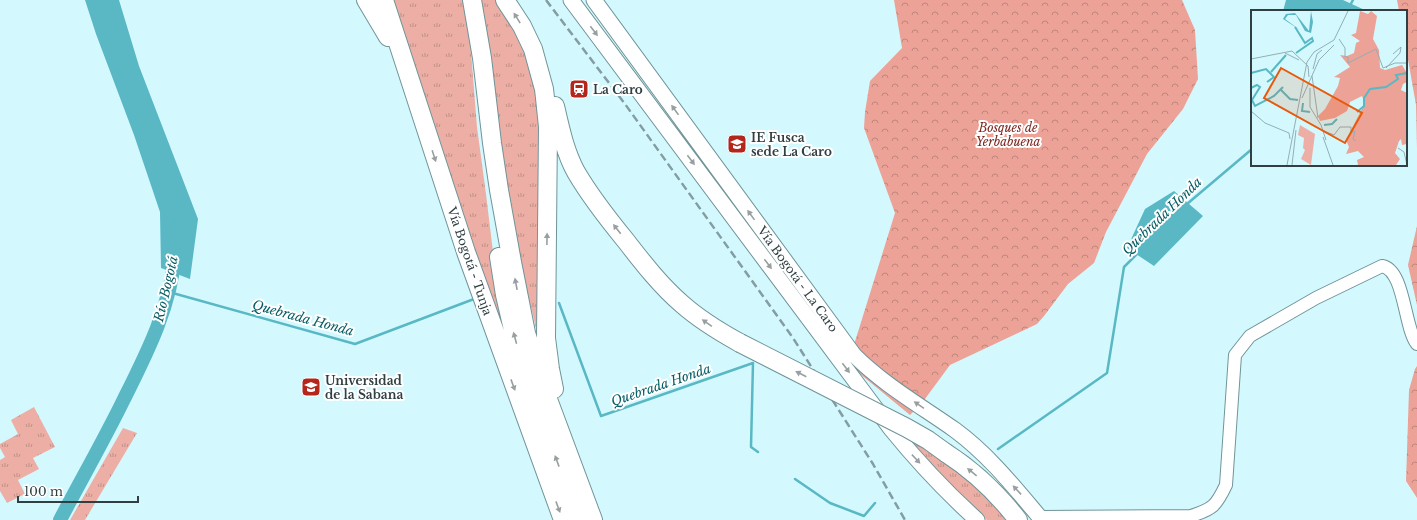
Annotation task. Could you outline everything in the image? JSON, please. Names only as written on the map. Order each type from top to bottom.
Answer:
[{"type":"highway","points":[[366,0],[391,44],[422,119]]},
{"type":"highway","name":"Vía Bogotá - Tunja","points":[[384,0],[466,252],[563,520]]},
{"type":"highway","points":[[505,0],[522,26],[552,93],[560,126],[576,171],[595,201],[637,254],[682,304],[717,330],[740,343],[928,440],[958,460],[987,486],[1009,508],[1018,520]]},
{"type":"highway","points":[[472,1],[482,58],[492,143],[526,333],[543,386],[593,520]]},
{"type":"highway","points":[[472,1],[474,60],[480,121],[492,217],[505,295],[517,347],[578,520]]},
{"type":"highway","points":[[533,49],[544,89],[548,127],[546,287],[548,354],[551,376],[574,467]]},
{"type":"main road","name":"Vía Bogotá - La Caro","points":[[571,0],[891,429],[953,498],[977,520]]},
{"type":"main road","name":"Vía Bogotá - La Caro","points":[[594,0],[854,355],[877,376],[956,431],[980,451],[1022,495],[1041,519]]},
{"type":"street","points":[[1041,519],[1191,516],[1208,511],[1219,500],[1226,486],[1235,355],[1250,336],[1316,298],[1382,266],[1387,268],[1392,273],[1400,288],[1408,319],[1417,344]]},
{"type":"green space","points":[[391,0],[496,0],[512,25],[529,58],[540,102],[538,337],[522,269],[468,14],[477,127],[494,260],[529,401],[465,226],[442,148]]},
{"type":"green space","name":"Bosques de Yerbabuena","points":[[894,0],[1182,0],[1195,30],[1198,79],[1183,109],[1147,154],[1106,232],[1094,263],[1068,284],[1037,324],[950,365],[922,403],[910,415],[848,364],[895,213],[864,128],[870,81],[902,48]]},
{"type":"green space","points":[[1397,0],[1417,0],[1417,149],[1416,105],[1407,54],[1407,10],[1399,10]]},
{"type":"green space","points":[[1417,226],[1417,305],[1408,265]]},
{"type":"green space","points":[[1417,366],[1417,498],[1406,481],[1409,390]]},
{"type":"green space","points":[[34,407],[55,447],[33,458],[39,469],[18,480],[25,494],[7,503],[0,491],[0,460],[5,457],[0,448],[0,444],[18,434],[11,420]]},
{"type":"green space","points":[[123,428],[137,433],[85,520],[70,520]]},
{"type":"green space","points":[[900,434],[924,446],[973,481],[1009,520],[987,520],[950,489]]},
{"type":"water","points":[[85,0],[119,0],[139,66],[198,219],[190,279],[161,268],[160,212]]},
{"type":"water","points":[[1286,0],[1343,0],[1365,10],[1283,10]]},
{"type":"water","points":[[1174,191],[1203,216],[1154,266],[1127,248],[1145,209]]},
{"type":"waterway","name":"Quebrada Honda","points":[[1348,10],[1353,0]]},
{"type":"waterway","name":"Quebrada Honda","points":[[1187,204],[1251,150]]},
{"type":"waterway","name":"Quebrada Honda","points":[[998,449],[1107,373],[1124,267],[1139,252]]},
{"type":"waterway","name":"Río Bogotá","points":[[60,520],[116,414],[157,329],[169,292],[175,254]]},
{"type":"waterway","name":"Quebrada Honda","points":[[169,292],[355,344],[474,299]]},
{"type":"waterway","name":"Quebrada Honda","points":[[559,303],[601,416],[753,363],[751,447],[758,452]]},
{"type":"waterway","name":"Quebrada Honda","points":[[795,479],[830,503],[864,516],[875,503]]},
{"type":"railway","points":[[546,0],[625,104],[793,338],[873,464],[905,520]]},
{"type":"place","name":"La Caro","points":[[579,89]]},
{"type":"place","name":"IE Fusca sede La Caro","points":[[737,144]]},
{"type":"place","name":"Universidad de la Sabana","points":[[311,387]]}]
